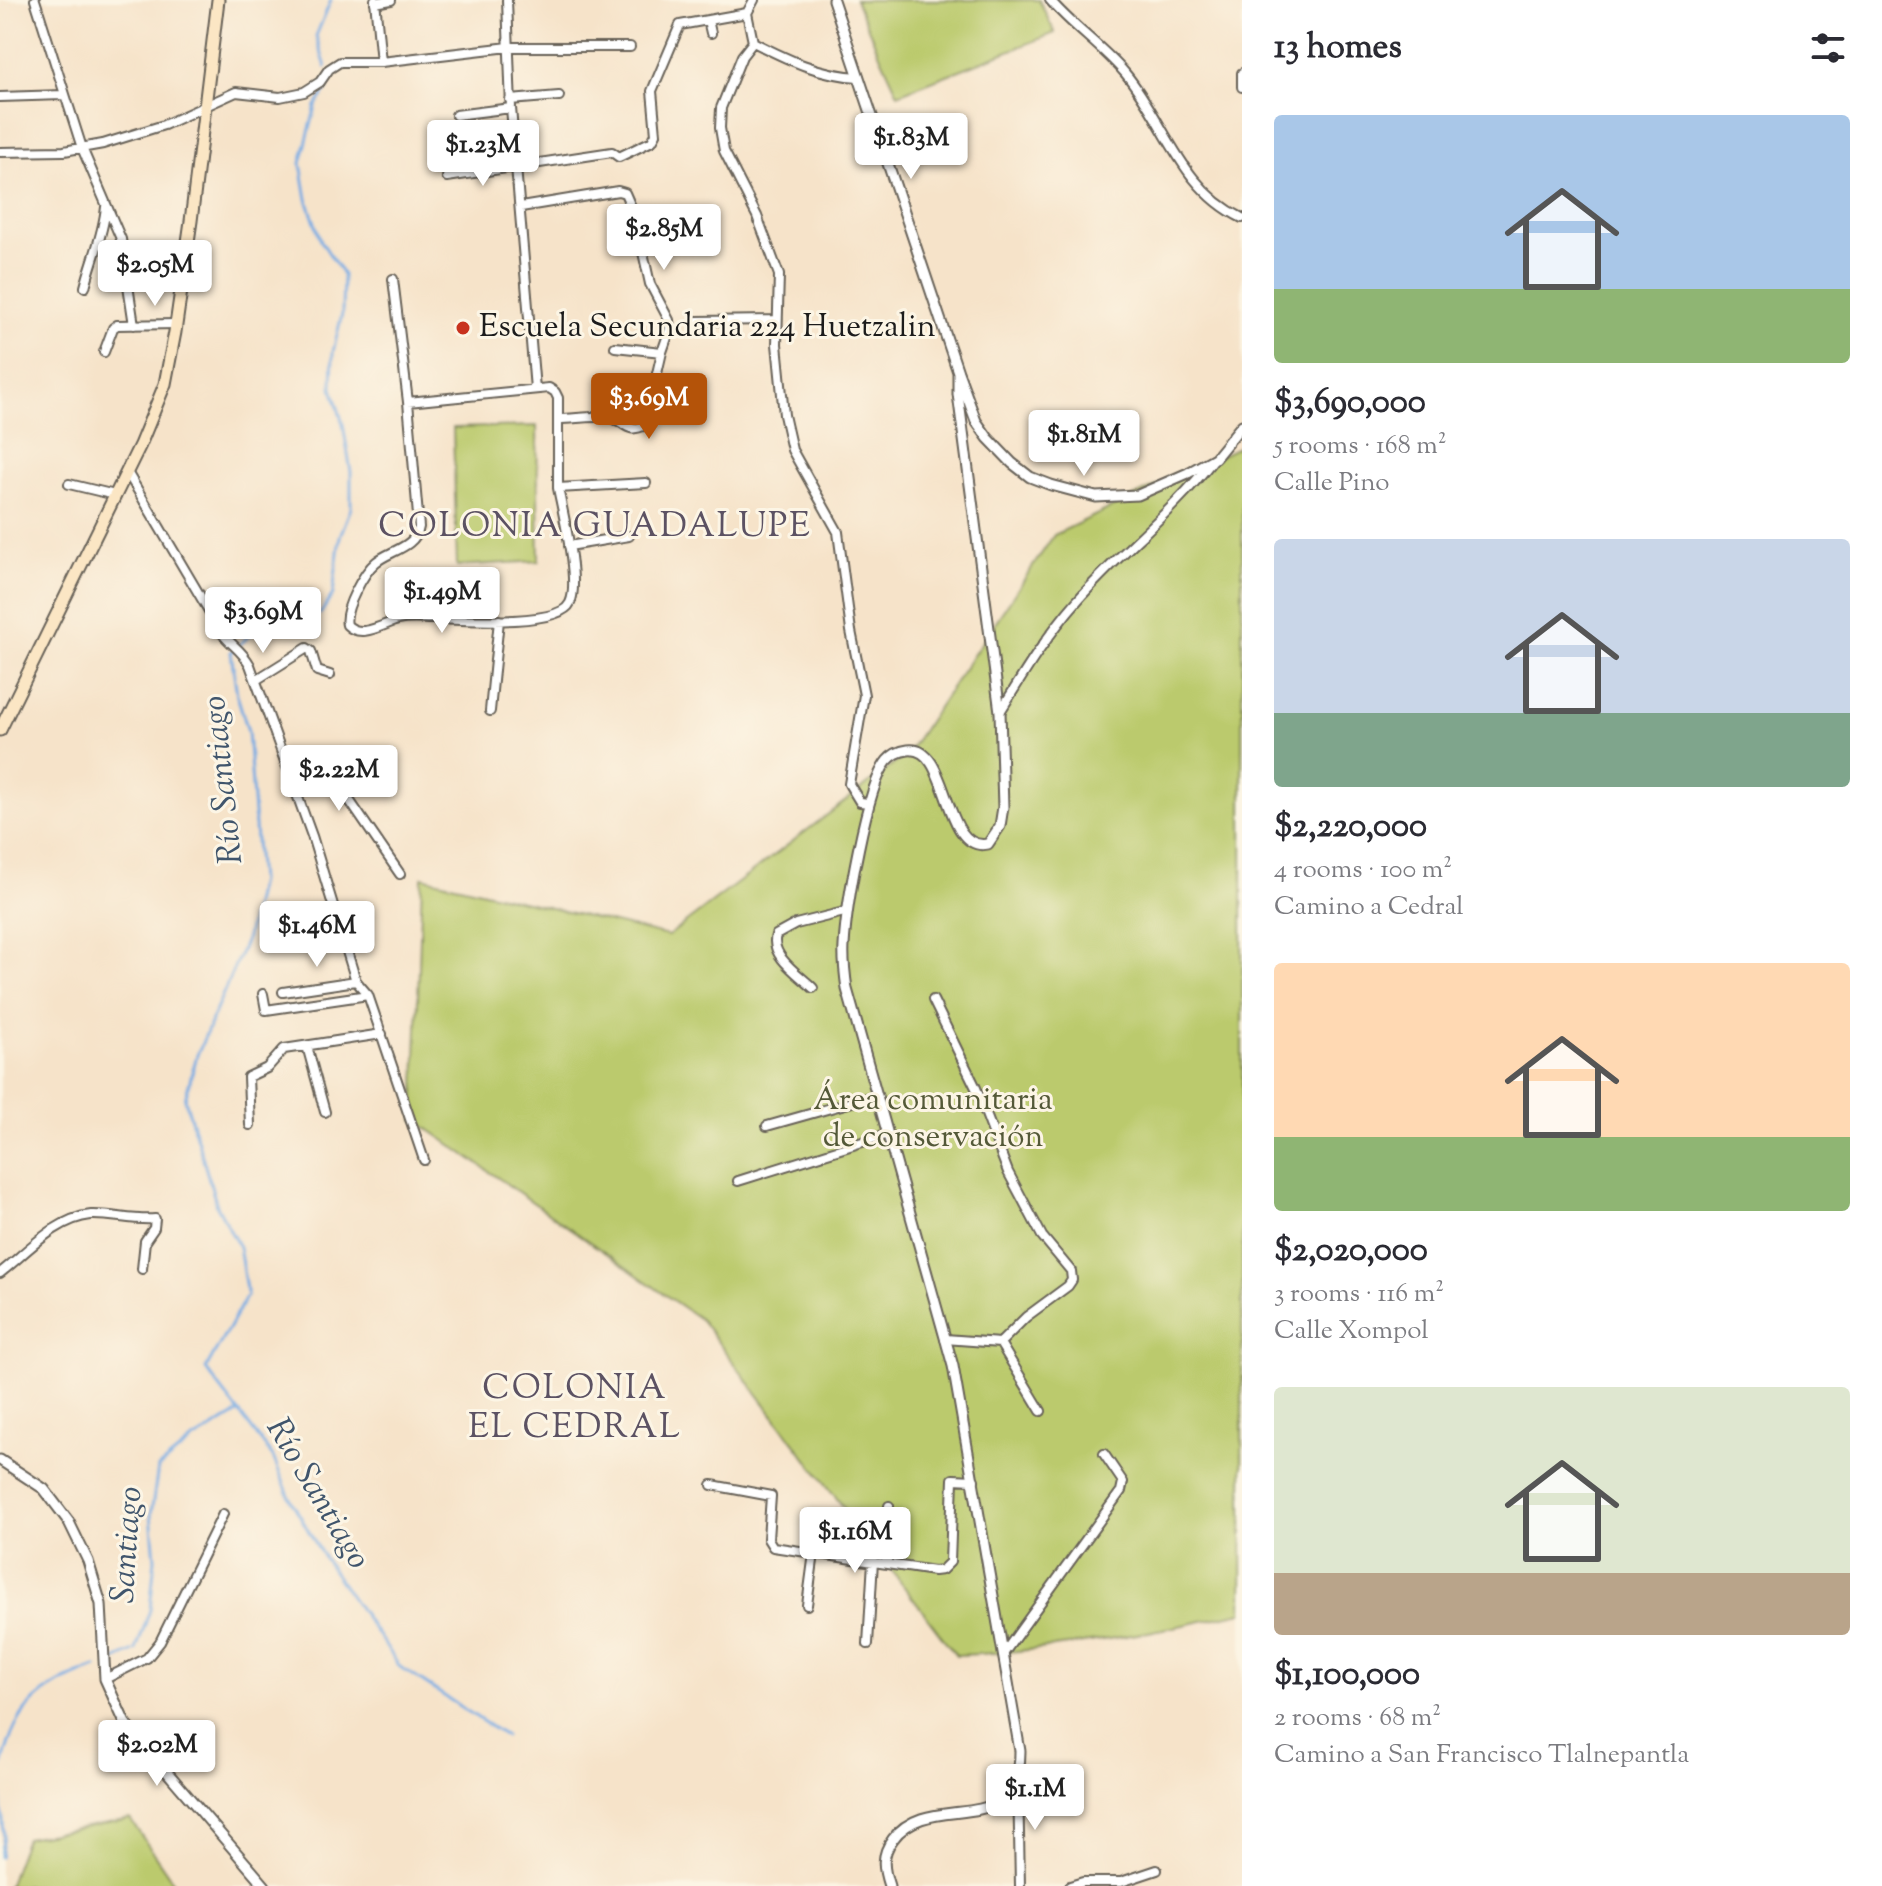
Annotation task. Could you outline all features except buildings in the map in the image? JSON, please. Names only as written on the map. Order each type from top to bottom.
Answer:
[{"type":"main road","points":[[0,730],[127,472],[165,384],[176,324],[218,0]]},
{"type":"street","points":[[35,0],[82,148],[121,239],[134,325]]},
{"type":"street","points":[[381,62],[375,1],[391,0]]},
{"type":"street","points":[[507,0],[510,104],[535,389]]},
{"type":"street","points":[[754,0],[747,13],[753,42],[742,56],[721,108],[720,128],[724,151],[757,216],[779,275],[776,320],[784,415],[792,450],[838,532],[851,631],[864,695],[849,784],[860,802],[869,803]]},
{"type":"street","points":[[833,0],[958,372],[976,421],[988,438],[1030,477],[1096,497],[1138,495],[1215,458]]},
{"type":"street","points":[[1050,0],[1133,84],[1205,195],[1242,218]]},
{"type":"street","points":[[447,177],[612,152],[619,157],[652,141],[656,134],[652,91],[677,29],[687,23],[747,13]]},
{"type":"street","points":[[708,20],[711,33]]},
{"type":"street","points":[[753,42],[800,66],[822,73],[859,77]]},
{"type":"street","points":[[0,152],[82,148],[132,136],[205,108],[236,92],[280,97],[304,92],[320,82],[329,69],[340,62],[381,62],[509,47],[630,47]]},
{"type":"street","points":[[1242,73],[1242,87]]},
{"type":"street","points":[[0,97],[63,95]]},
{"type":"street","points":[[456,115],[559,96]]},
{"type":"street","points":[[521,207],[618,191],[625,193],[635,216],[650,284],[669,320],[670,329],[645,425],[627,428],[613,417],[559,419]]},
{"type":"street","points":[[85,287],[102,239],[106,205]]},
{"type":"street","points":[[393,279],[408,402],[418,535],[375,563],[345,616],[347,625],[352,630],[362,632],[400,620],[499,620],[553,616],[564,611],[571,603],[573,585],[558,488],[559,419],[555,392],[549,388],[408,402]]},
{"type":"street","points":[[697,321],[776,320]]},
{"type":"street","points":[[104,352],[117,325],[176,324]]},
{"type":"street","points":[[615,347],[662,352]]},
{"type":"street","points":[[958,372],[958,394],[1000,712],[1003,807],[1000,826],[988,844],[974,843],[958,826],[931,762],[916,749],[889,758],[869,803],[848,911],[844,963],[847,989],[953,1366],[1020,1751],[1020,1886]]},
{"type":"street","points":[[1000,712],[1033,657],[1077,601],[1113,562],[1186,495],[1242,425]]},
{"type":"street","points":[[127,472],[228,641],[239,648],[256,680],[312,836],[356,981],[368,995],[424,1160]]},
{"type":"street","points":[[558,488],[646,483]]},
{"type":"street","points":[[69,484],[115,495]]},
{"type":"street","points":[[569,546],[629,536]]},
{"type":"street","points":[[490,711],[499,620]]},
{"type":"street","points":[[256,680],[307,648],[311,651],[317,671],[330,675]]},
{"type":"street","points":[[280,749],[326,776],[343,791],[400,874]]},
{"type":"street","points":[[813,988],[777,953],[776,935],[796,924],[848,911]]},
{"type":"street","points":[[283,992],[356,981]]},
{"type":"street","points":[[263,994],[266,1010],[368,995]]},
{"type":"street","points":[[933,1000],[976,1088],[1008,1172],[1042,1236],[1071,1271],[1072,1280],[1026,1317],[1000,1343],[945,1339]]},
{"type":"street","points":[[250,1125],[248,1077],[267,1068],[284,1049],[382,1034]]},
{"type":"street","points":[[307,1046],[325,1112]]},
{"type":"street","points":[[767,1126],[877,1095]]},
{"type":"street","points":[[738,1181],[888,1134]]},
{"type":"street","points":[[0,1273],[55,1229],[91,1215],[136,1221],[155,1219],[154,1228],[145,1241],[142,1269]]},
{"type":"street","points":[[1000,1343],[1041,1411]]},
{"type":"street","points":[[1004,1653],[1121,1491],[1123,1482],[1104,1454]]},
{"type":"street","points":[[0,1460],[44,1489],[69,1522],[88,1561],[103,1618],[105,1679],[125,1723],[265,1886]]},
{"type":"street","points":[[712,1485],[771,1496],[770,1545],[934,1571],[947,1567],[950,1562],[953,1479],[974,1480]]},
{"type":"street","points":[[887,1563],[889,1506]]},
{"type":"street","points":[[105,1679],[147,1658],[160,1642],[223,1514]]},
{"type":"street","points":[[807,1605],[814,1553]]},
{"type":"street","points":[[868,1644],[873,1561]]},
{"type":"street","points":[[889,1886],[884,1870],[884,1853],[908,1824],[933,1816],[985,1810],[1007,1795],[1018,1779]]},
{"type":"street","points":[[1070,1886],[1083,1882],[1121,1882],[1157,1870]]},
{"type":"green space","points":[[855,0],[1039,0],[1055,33],[898,94]]},
{"type":"green space","points":[[537,426],[539,561],[457,566],[453,428]]},
{"type":"green space","name":"Área comunitaria de conservación","points":[[1242,445],[1242,1612],[1100,1641],[956,1655],[701,1320],[414,1119],[422,877],[668,936],[906,755],[1054,535]]},
{"type":"green space","points":[[130,1819],[176,1886],[8,1886],[26,1838]]},
{"type":"waterway","name":"Río Santiago","points":[[326,67],[316,36],[331,0]]},
{"type":"waterway","name":"Río Santiago","points":[[327,89],[316,106],[301,163],[307,199],[321,241],[343,275],[342,314],[333,352],[332,388],[343,424],[351,472],[351,508],[340,536],[333,594],[321,613],[256,630],[231,652],[237,695],[248,731],[259,881],[247,937],[197,1055],[185,1099],[217,1206],[239,1247],[247,1295],[206,1369],[273,1457],[291,1500],[324,1558],[400,1667],[505,1736]]},
{"type":"waterway","name":"Santiago","points":[[113,1661],[136,1650],[150,1610],[155,1559],[151,1514],[158,1468],[190,1442],[238,1413]]},
{"type":"waterway","name":"Santiago","points":[[0,1776],[12,1734],[30,1705],[56,1685],[96,1667]]},
{"type":"waterway","name":"Santiago","points":[[0,1777],[4,1836],[0,1857]]},
{"type":"place","name":"Escuela Secundaria 224 Huetzalin","points":[[463,328]]},
{"type":"district","name":"COLONIA GUADALUPE","points":[[595,527]]},
{"type":"district","name":"COLONIA EL CEDRAL","points":[[575,1408]]}]
